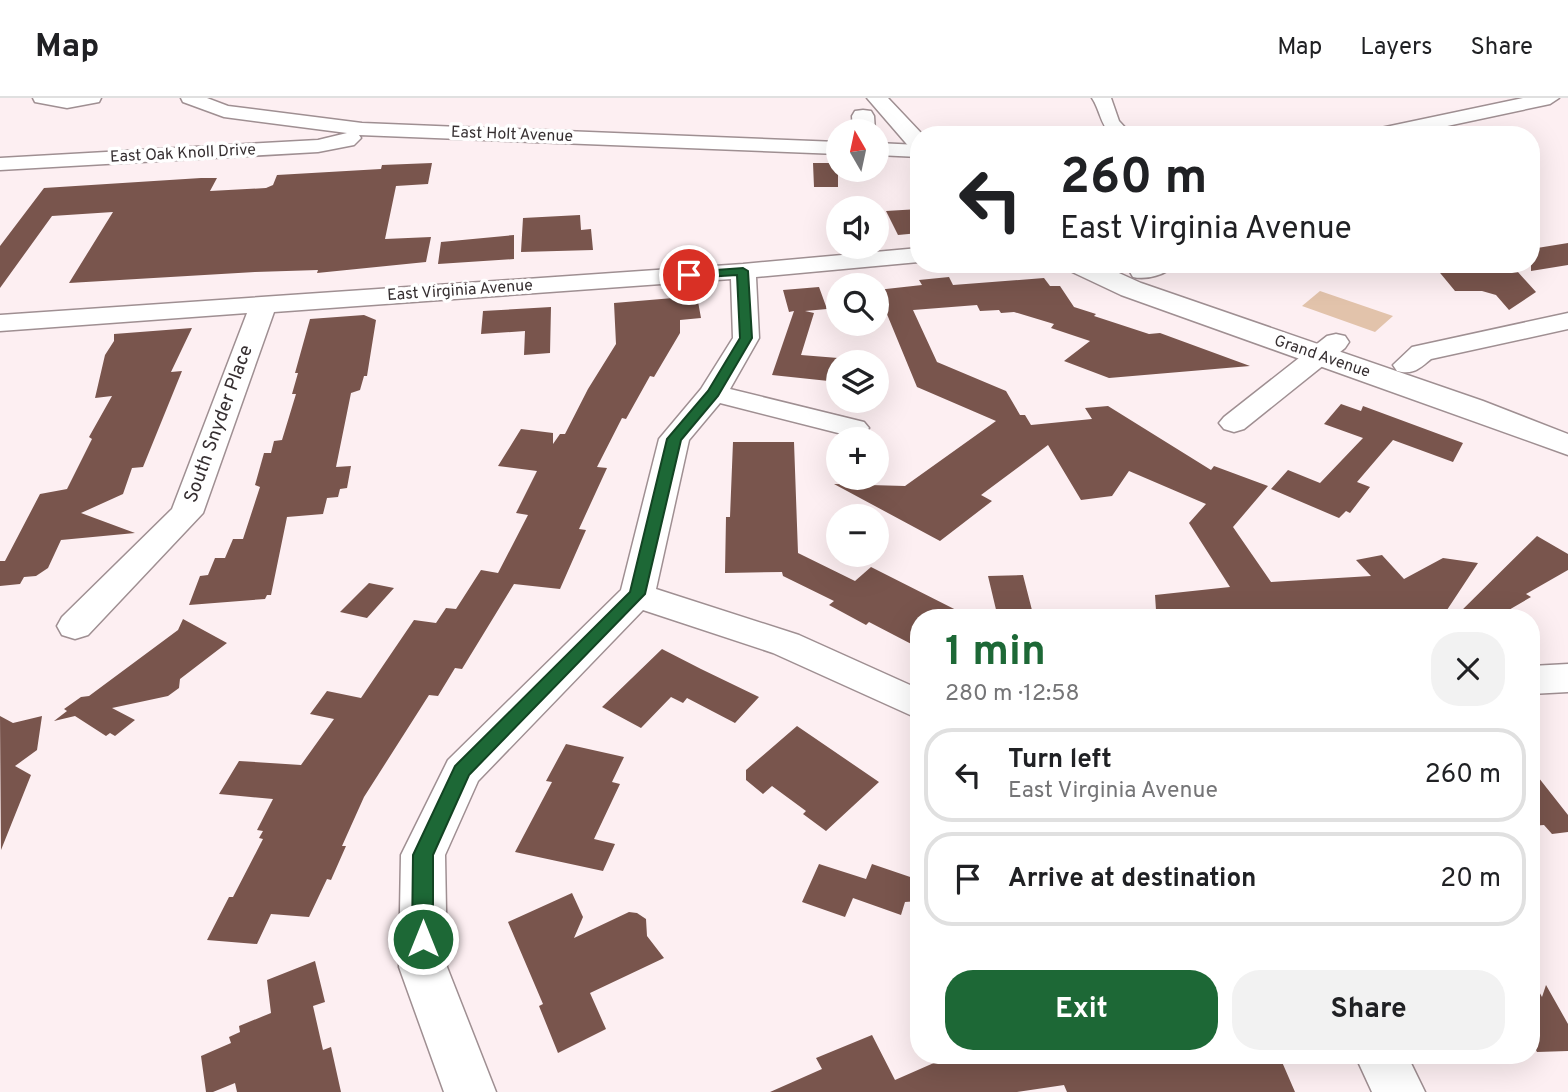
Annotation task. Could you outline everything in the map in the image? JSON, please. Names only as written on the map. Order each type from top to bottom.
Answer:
[{"type":"main road","points":[[849,98],[864,119]]},
{"type":"main road","points":[[877,98],[910,134]]},
{"type":"main road","points":[[889,153],[910,166]]},
{"type":"main road","name":"Grand Avenue","points":[[1096,273],[1131,289],[1327,349],[1408,365],[1568,422]]},
{"type":"main road","name":"Grand Avenue","points":[[1156,273],[1327,349],[1568,446]]},
{"type":"street","points":[[42,98],[75,103],[92,98]]},
{"type":"street","name":"East Holt Avenue","points":[[190,98],[224,111],[362,129],[826,148]]},
{"type":"street","points":[[1101,98],[1107,104],[1110,122],[1114,126]]},
{"type":"street","points":[[1418,126],[1550,98]]},
{"type":"street","name":"East Oak Knoll Drive","points":[[0,164],[318,146],[347,141],[362,129]]},
{"type":"street","points":[[889,150],[910,151]]},
{"type":"street","name":"East Virginia Avenue","points":[[0,323],[743,271],[910,256]]},
{"type":"street","points":[[470,1092],[422,967],[423,855],[462,771],[637,594],[674,439],[713,393],[746,338],[743,271]]},
{"type":"street","name":"South Snyder Place","points":[[75,625],[187,513],[263,305]]},
{"type":"street","points":[[1408,365],[1422,353],[1568,321]]},
{"type":"street","points":[[1234,422],[1327,349]]},
{"type":"street","points":[[713,393],[850,427]]},
{"type":"street","points":[[637,594],[786,644],[910,701]]},
{"type":"street","points":[[1540,680],[1568,678]]},
{"type":"street","points":[[1385,1064],[1399,1092]]},
{"type":"shaded area","points":[[1320,291],[1393,316],[1375,332],[1302,306]]},
{"type":"building","points":[[432,163],[428,184],[396,186],[385,239],[431,237],[426,262],[317,273],[318,270],[255,272],[69,283],[113,212],[52,216],[0,288],[0,246],[44,188],[217,178],[210,191],[266,188],[273,185],[277,175]]},
{"type":"building","points":[[813,163],[826,163],[826,182],[838,182],[838,187],[814,187]]},
{"type":"building","points":[[910,210],[910,234],[898,235],[889,217],[889,211]]},
{"type":"building","points":[[580,215],[581,230],[591,229],[593,250],[521,252],[523,218]]},
{"type":"building","points":[[514,235],[514,259],[438,264],[441,242]]},
{"type":"building","points":[[1568,243],[1568,265],[1540,270],[1540,248]]},
{"type":"building","points":[[1440,273],[1519,273],[1536,292],[1509,310],[1496,295],[1482,291],[1455,291]]},
{"type":"building","points":[[949,277],[953,285],[1044,278],[1050,286],[1060,286],[1074,307],[1096,314],[1094,316],[1149,334],[1160,333],[1250,366],[1109,378],[1064,361],[1090,341],[1051,328],[1054,324],[1014,312],[980,311],[977,305],[913,310],[937,362],[1006,391],[1020,415],[1025,415],[1031,425],[1092,419],[1085,408],[1108,406],[1211,470],[1214,466],[1268,486],[1233,527],[1271,582],[1371,576],[1356,560],[1382,555],[1404,579],[1443,558],[1478,563],[1448,609],[1156,609],[1155,595],[1230,587],[1189,523],[1206,504],[1129,471],[1112,496],[1081,500],[1048,445],[981,495],[992,501],[940,541],[889,514],[889,504],[871,504],[845,490],[889,490],[889,486],[905,486],[996,421],[917,387],[889,319],[889,289],[922,285],[919,280]]},
{"type":"building","points":[[819,287],[826,309],[805,311],[814,313],[801,355],[826,357],[826,381],[772,375],[794,311],[789,312],[783,290]]},
{"type":"building","points":[[697,296],[701,318],[680,320],[680,333],[654,377],[650,376],[626,419],[622,418],[597,467],[607,468],[579,529],[586,530],[560,589],[514,584],[462,669],[455,668],[438,696],[429,695],[364,797],[342,846],[346,846],[331,880],[327,879],[309,917],[271,914],[257,944],[207,940],[263,839],[259,838],[263,831],[257,830],[273,799],[219,794],[239,761],[301,765],[334,719],[310,714],[327,691],[361,698],[414,620],[436,623],[446,608],[456,609],[481,570],[498,573],[528,515],[516,513],[537,471],[498,466],[521,429],[553,433],[553,444],[560,434],[565,434],[588,389],[616,344],[614,303]]},
{"type":"building","points":[[551,307],[550,353],[524,355],[525,331],[481,334],[483,311]]},
{"type":"building","points":[[364,315],[376,320],[367,376],[364,376],[360,390],[351,393],[336,467],[351,466],[347,488],[340,489],[338,497],[327,498],[323,514],[287,517],[271,595],[267,595],[265,599],[189,605],[200,576],[208,575],[215,558],[225,558],[233,539],[243,539],[260,487],[255,485],[264,453],[271,453],[274,441],[282,440],[296,394],[292,394],[298,373],[295,373],[310,319]]},
{"type":"building","points":[[192,328],[171,372],[182,371],[143,467],[132,468],[123,494],[81,513],[135,533],[61,540],[48,568],[36,576],[24,577],[20,584],[0,586],[0,561],[5,561],[40,494],[67,489],[92,439],[89,437],[112,396],[95,398],[105,355],[114,341],[114,334]]},
{"type":"building","points":[[1341,404],[1361,411],[1363,406],[1463,443],[1453,462],[1393,440],[1357,482],[1370,487],[1350,513],[1346,511],[1339,518],[1271,489],[1288,470],[1320,483],[1363,438],[1324,424]]},
{"type":"building","points":[[733,442],[794,442],[798,553],[855,581],[871,567],[954,609],[910,609],[910,643],[869,622],[866,625],[829,605],[834,601],[783,576],[782,572],[725,573],[726,517],[730,517]]},
{"type":"building","points":[[1537,536],[1568,554],[1568,570],[1526,594],[1531,597],[1510,609],[1463,609]]},
{"type":"building","points":[[1023,575],[1032,609],[996,609],[988,576]]},
{"type":"building","points":[[369,583],[394,588],[367,618],[340,612]]},
{"type":"building","points":[[183,619],[227,643],[180,679],[179,688],[168,696],[112,708],[135,720],[115,736],[110,733],[106,736],[75,716],[54,721],[67,711],[64,709],[81,697],[89,696],[178,630]]},
{"type":"building","points":[[662,649],[759,697],[735,723],[687,698],[683,703],[671,697],[641,728],[602,707]]},
{"type":"building","points":[[0,716],[13,723],[42,716],[37,750],[15,766],[31,775],[1,850]]},
{"type":"building","points":[[797,726],[879,782],[826,831],[803,814],[806,811],[772,786],[763,794],[746,780],[746,770]]},
{"type":"building","points":[[566,744],[624,757],[612,782],[620,784],[594,839],[615,844],[603,871],[515,852],[552,782],[546,781]]},
{"type":"building","points":[[1540,779],[1568,815],[1568,832],[1552,834],[1544,825],[1540,825]]},
{"type":"building","points":[[819,864],[866,879],[872,864],[910,877],[910,902],[905,902],[901,915],[853,898],[845,917],[802,902]]},
{"type":"building","points":[[572,893],[583,917],[574,938],[629,912],[637,913],[646,919],[647,936],[664,958],[590,993],[606,1029],[558,1053],[539,1006],[543,1004],[508,922]]},
{"type":"building","points":[[315,961],[325,1002],[313,1006],[323,1050],[331,1047],[341,1092],[237,1092],[235,1083],[206,1092],[201,1056],[231,1043],[229,1037],[240,1032],[239,1026],[271,1013],[267,980]]},
{"type":"building","points":[[1546,985],[1568,1024],[1568,1051],[1540,1052],[1540,993],[1542,997]]},
{"type":"building","points":[[872,1035],[895,1080],[931,1064],[1283,1064],[1295,1092],[1067,1092],[1064,1085],[1017,1092],[770,1092],[822,1069],[816,1058]]},
{"type":"route","points":[[423,939],[423,855],[462,771],[637,594],[674,439],[713,393],[746,338],[743,271],[689,275]]}]
